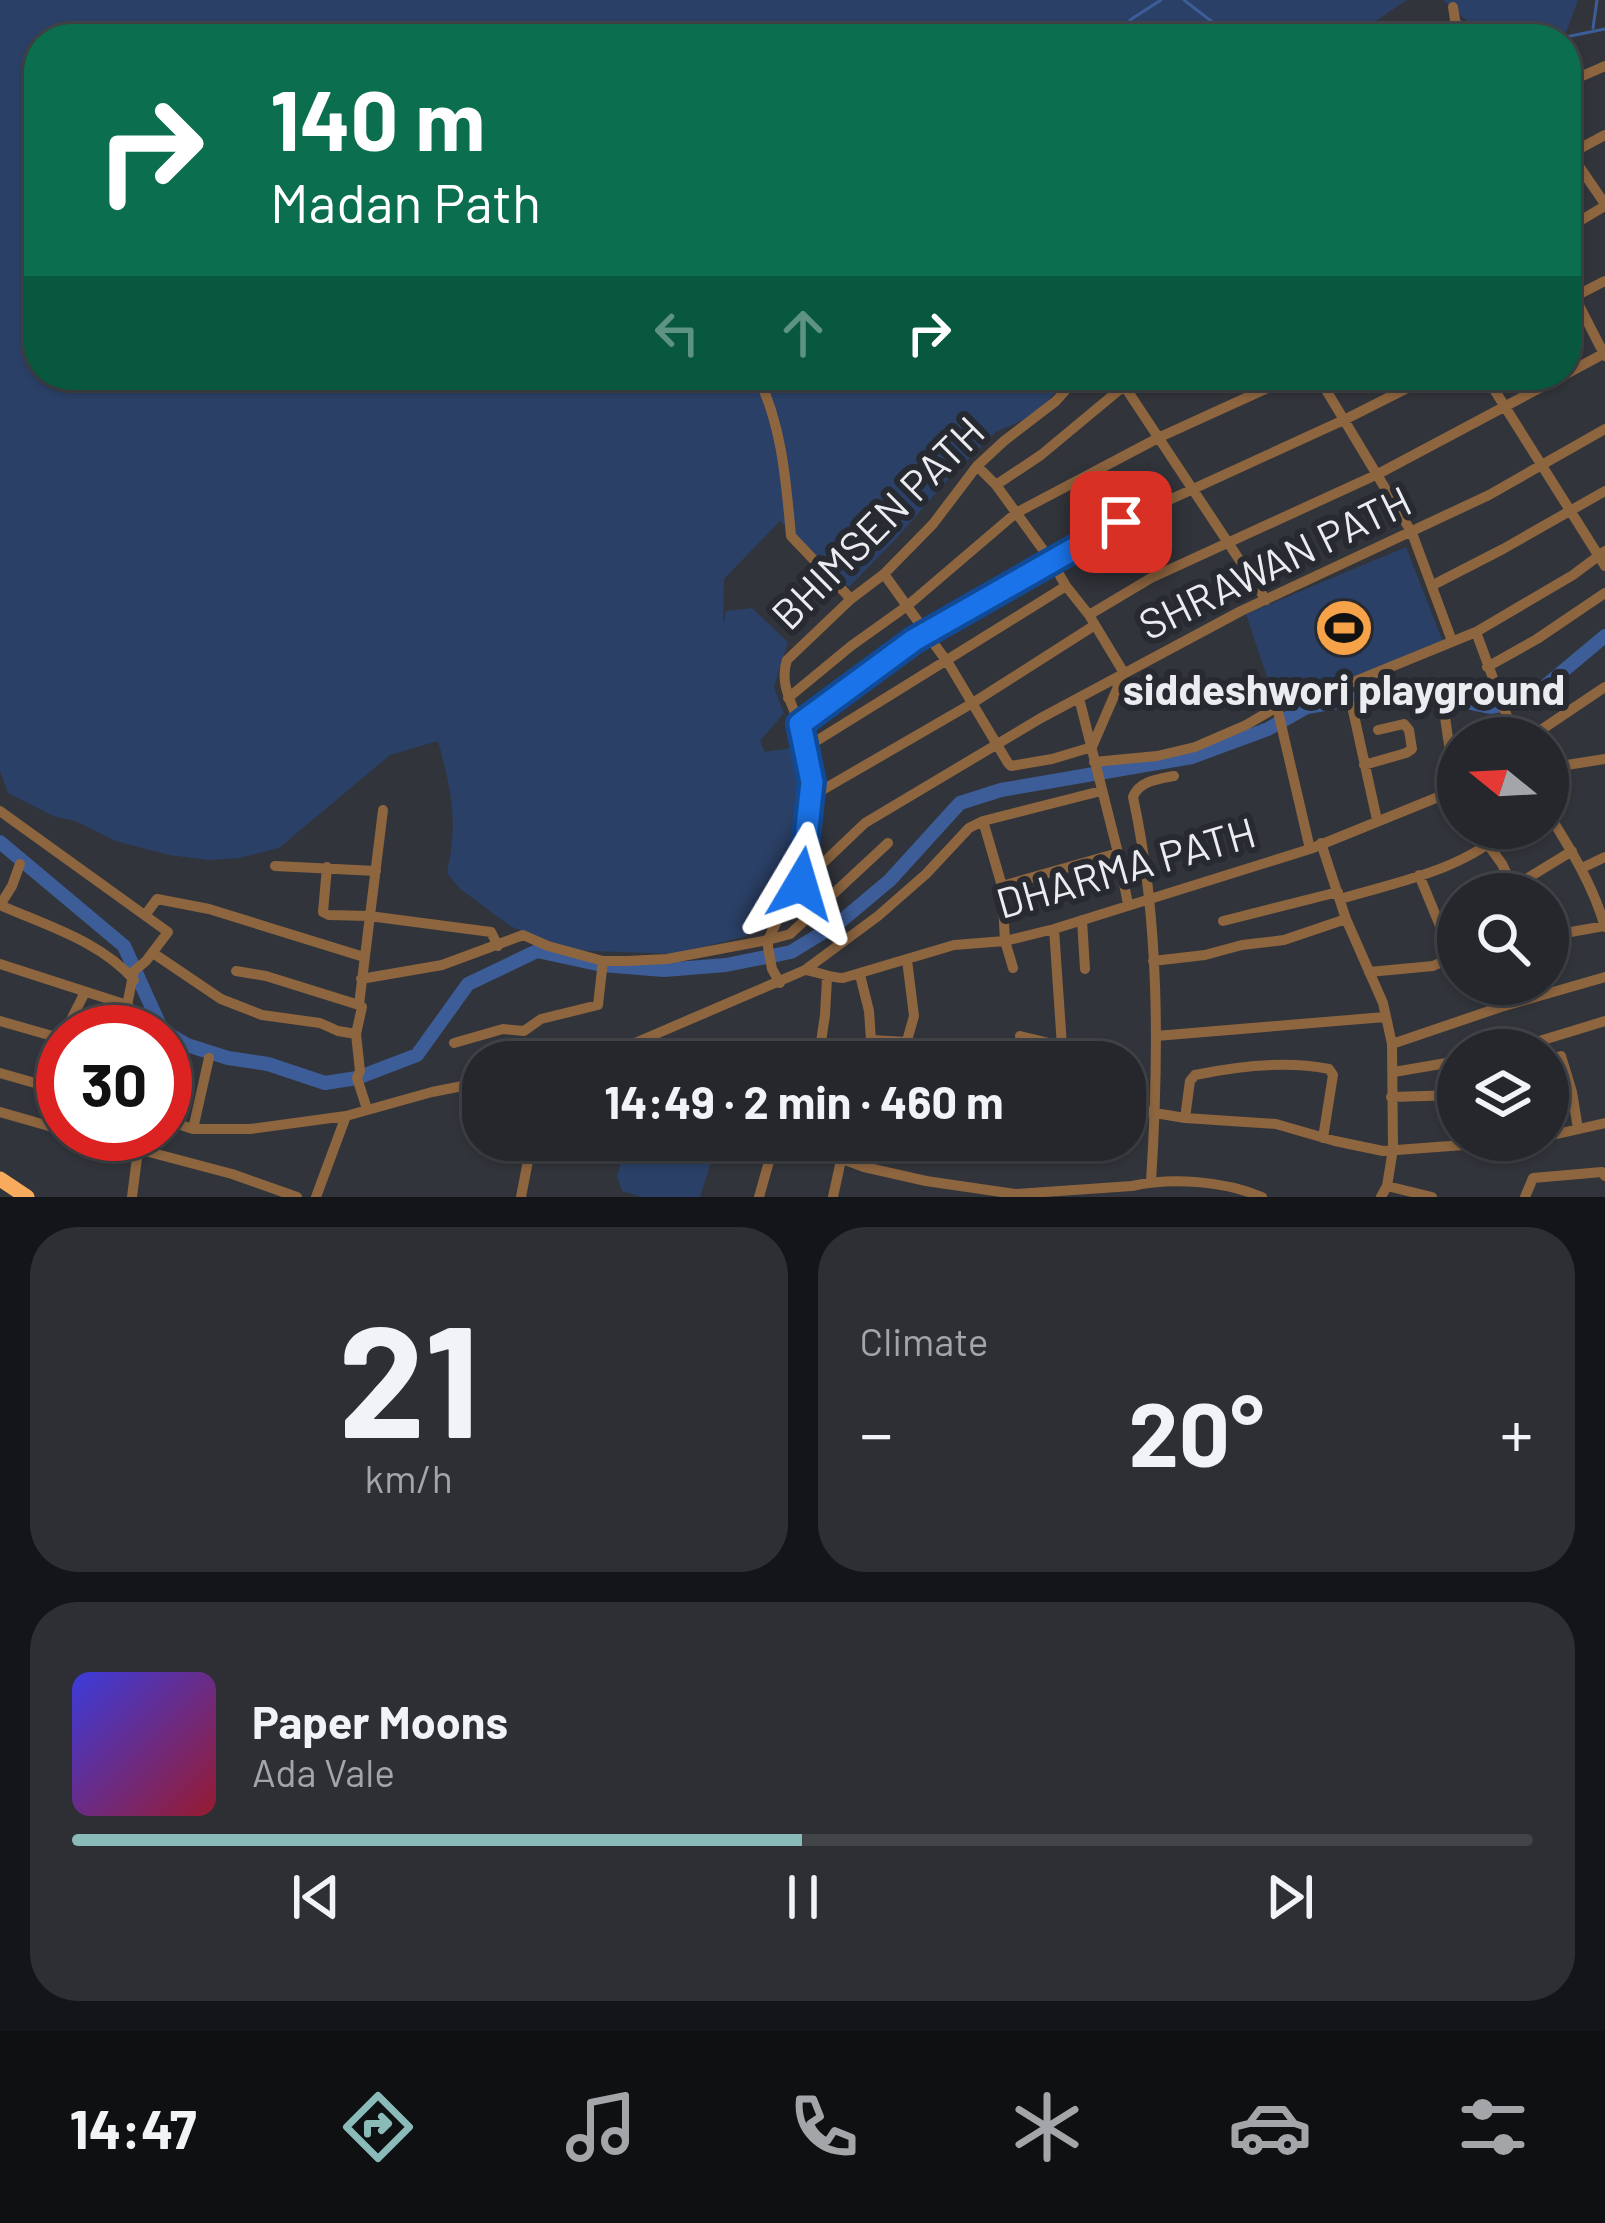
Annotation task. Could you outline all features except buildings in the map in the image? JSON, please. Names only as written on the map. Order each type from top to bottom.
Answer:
[{"type":"highway","points":[[0,1179],[22,1193]]},
{"type":"street","points":[[1453,7],[1455,24]]},
{"type":"street","points":[[1581,172],[1605,205]]},
{"type":"street","points":[[1581,317],[1604,354]]},
{"type":"street","points":[[764,390],[788,488],[791,536],[851,599]]},
{"type":"street","name":"BHIMSEN PATH","points":[[801,884],[812,782],[800,724],[788,698],[784,668],[788,660],[933,524],[977,466],[1066,390]]},
{"type":"street","points":[[996,485],[1041,455],[1110,390]]},
{"type":"street","points":[[1128,390],[1266,600]]},
{"type":"street","points":[[788,698],[1016,513],[1160,437],[1263,390]]},
{"type":"street","points":[[1327,390],[1412,533],[1452,641]]},
{"type":"street","points":[[800,724],[914,640],[1121,522],[1403,390]]},
{"type":"street","points":[[1094,762],[1195,747],[1476,632],[1603,557],[1495,390]]},
{"type":"street","points":[[812,796],[971,704],[1151,578],[1378,474],[1535,390]]},
{"type":"street","name":"SHRAWAN PATH","points":[[768,944],[801,884],[866,823],[1124,673],[1489,495],[1605,429]]},
{"type":"street","points":[[884,574],[945,659],[1011,766],[1092,747],[1124,673],[1052,562],[977,466]]},
{"type":"street","points":[[1433,584],[1605,491]]},
{"type":"street","points":[[805,748],[1066,586]]},
{"type":"street","points":[[1487,667],[1605,593]]},
{"type":"street","points":[[1476,632],[1507,717]]},
{"type":"street","points":[[1560,717],[1605,687]]},
{"type":"street","points":[[1078,698],[1128,904]]},
{"type":"street","points":[[1352,706],[1377,820]]},
{"type":"street","points":[[1278,710],[1316,846],[1383,1003],[1394,1072],[1394,1149],[1384,1192],[1432,1197]]},
{"type":"street","points":[[1364,765],[1412,748],[1404,724],[1378,730]]},
{"type":"street","points":[[1569,766],[1604,762]]},
{"type":"street","points":[[639,1041],[806,970],[878,916],[969,828],[983,821],[1101,791],[1134,793],[1152,780],[1174,776]]},
{"type":"street","points":[[1134,793],[1153,961],[1156,1036],[1151,1182]]},
{"type":"street","name":"DHARMA PATH","points":[[806,970],[827,978],[860,975],[954,945],[1005,940],[1054,928],[1316,846],[1437,796]]},
{"type":"street","points":[[368,1109],[357,1078],[356,1034],[383,810]]},
{"type":"street","points":[[0,811],[169,932],[134,971],[127,1005],[0,964]]},
{"type":"street","points":[[983,821],[1002,886],[1012,968]]},
{"type":"street","points":[[362,980],[442,965],[524,935],[603,961],[768,944],[790,934],[888,843]]},
{"type":"street","points":[[1569,846],[1602,903],[1605,926],[1569,932]]},
{"type":"street","points":[[1223,921],[1419,875],[1483,849]]},
{"type":"street","points":[[1491,849],[1513,887],[1572,851]]},
{"type":"street","points":[[1002,886],[1118,853]]},
{"type":"street","points":[[1582,868],[1605,857]]},
{"type":"street","points":[[20,865],[0,905],[98,949],[134,980]]},
{"type":"street","points":[[275,866],[376,871]]},
{"type":"street","points":[[327,867],[322,912],[491,932],[498,946]]},
{"type":"street","points":[[1419,875],[1437,917]]},
{"type":"street","points":[[146,914],[157,899],[209,909],[364,957]]},
{"type":"street","points":[[1153,961],[1284,940],[1346,919]]},
{"type":"street","points":[[1082,920],[1085,969]]},
{"type":"street","points":[[1054,928],[1062,1041]]},
{"type":"street","points":[[768,944],[779,983]]},
{"type":"street","points":[[152,953],[221,1000],[262,1015],[320,1023],[356,1034]]},
{"type":"street","points":[[907,960],[914,1016],[908,1041]]},
{"type":"street","points":[[454,1043],[502,1029],[524,1031],[541,1019],[598,1005],[603,961]]},
{"type":"street","points":[[1370,972],[1437,964]]},
{"type":"street","points":[[236,971],[359,1005]]},
{"type":"street","points":[[860,975],[871,1040],[890,1041]]},
{"type":"street","points":[[1392,1044],[1605,976]]},
{"type":"street","points":[[821,1041],[827,978]]},
{"type":"street","points":[[78,1005],[85,992]]},
{"type":"street","points":[[1156,1036],[1385,1017]]},
{"type":"street","points":[[0,1021],[36,1030]]},
{"type":"street","points":[[1569,1033],[1605,1022]]},
{"type":"street","points":[[1020,1036],[1041,1041]]},
{"type":"street","points":[[209,1058],[193,1129],[250,1130],[346,1116],[462,1086]]},
{"type":"street","points":[[1185,1118],[1190,1081],[1195,1076],[1297,1064],[1329,1069],[1333,1076],[1323,1138]]},
{"type":"street","points":[[1394,1072],[1437,1064]]},
{"type":"street","points":[[0,1073],[36,1083]]},
{"type":"street","points":[[1569,1082],[1578,1129]]},
{"type":"street","points":[[1391,1097],[1437,1096]]},
{"type":"street","points":[[0,1112],[36,1122]]},
{"type":"street","points":[[1146,1112],[1276,1124],[1383,1151],[1437,1146]]},
{"type":"street","points":[[316,1197],[346,1116]]},
{"type":"street","points":[[1569,1131],[1605,1123]]},
{"type":"street","points":[[132,1197],[136,1161]]},
{"type":"street","points":[[184,1161],[297,1197]]},
{"type":"street","points":[[521,1197],[528,1161]]},
{"type":"street","points":[[759,1197],[770,1161]]},
{"type":"street","points":[[833,1197],[838,1161]]},
{"type":"street","points":[[844,1161],[926,1181],[1015,1194],[1132,1192],[1151,1182],[1200,1183],[1255,1196]]},
{"type":"street","points":[[864,1167],[866,1161]]},
{"type":"street","points":[[1525,1197],[1533,1178],[1602,1172],[1605,1176]]},
{"type":"shaded area","points":[[0,0],[1407,0],[1371,24],[24,24],[24,390],[1058,390],[1034,415],[996,432],[849,587],[780,521],[724,579],[723,626],[726,611],[752,608],[788,642],[774,687],[784,713],[760,741],[765,752],[790,748],[801,790],[796,867],[747,936],[676,954],[566,950],[510,926],[459,888],[447,873],[452,807],[438,741],[390,755],[279,848],[239,858],[169,855],[116,841],[8,793],[0,771]]},
{"type":"shaded area","points":[[1443,0],[1578,0],[1569,24],[1472,24]]},
{"type":"shaded area","name":"siddeshwori playground","points":[[1406,547],[1443,642],[1277,707],[1246,614]]},
{"type":"shaded area","points":[[622,1161],[711,1161],[700,1197],[642,1197],[622,1191],[617,1176]]},
{"type":"waterway","points":[[1130,20],[1161,0]]},
{"type":"waterway","points":[[1184,0],[1215,24]]},
{"type":"waterway","points":[[1593,28],[1597,0]]},
{"type":"waterway","points":[[1458,20],[1464,24]]},
{"type":"waterway","points":[[1581,34],[1605,29]]},
{"type":"waterway","points":[[0,842],[124,946],[162,1030],[187,1045],[325,1083],[357,1078],[417,1055],[468,984],[537,951],[602,965],[664,970],[726,965],[791,952],[840,922],[890,880],[960,803],[1001,790],[1192,757],[1268,729],[1307,707],[1391,693],[1490,707],[1515,703],[1538,692],[1605,636]]},
{"type":"place","name":"siddeshwori playground","points":[[1344,628]]},
{"type":"route","points":[[801,884],[812,782],[800,724],[914,640],[1121,522]]}]
